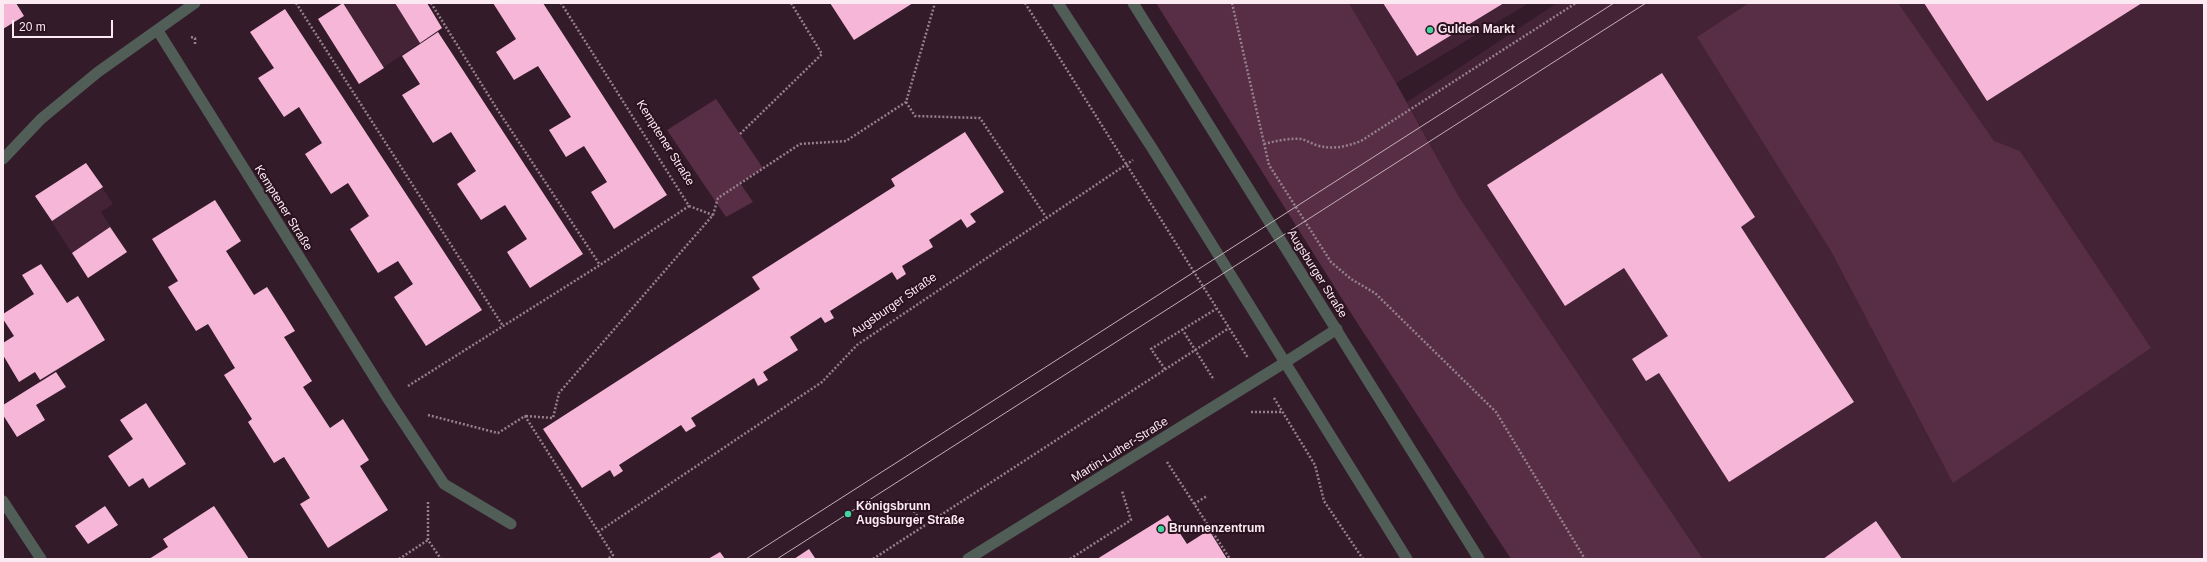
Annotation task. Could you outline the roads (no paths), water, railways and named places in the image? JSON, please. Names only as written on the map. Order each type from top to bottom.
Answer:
[{"type":"street","points":[[3,159],[41,119],[98,72],[158,31],[195,3]]},
{"type":"street","points":[[1058,3],[1152,148],[1407,559]]},
{"type":"street","name":"Augsburger Straße","points":[[1132,3],[1479,559]]},
{"type":"street","name":"Kemptener Straße","points":[[158,31],[388,399],[444,484],[511,524]]},
{"type":"street","name":"Martin-Luther-Straße","points":[[968,559],[1260,378],[1336,329]]},
{"type":"street","points":[[3,501],[41,559]]},
{"type":"tram line","points":[[746,559],[1614,3]]},
{"type":"tram line","points":[[777,559],[1646,3]]},
{"type":"place","name":"Gulden Markt","points":[[1430,30]]},
{"type":"place","name":"Königsbrunn Augsburger Straße","points":[[848,514]]},
{"type":"place","name":"Brunnenzentrum","points":[[1161,529]]}]
